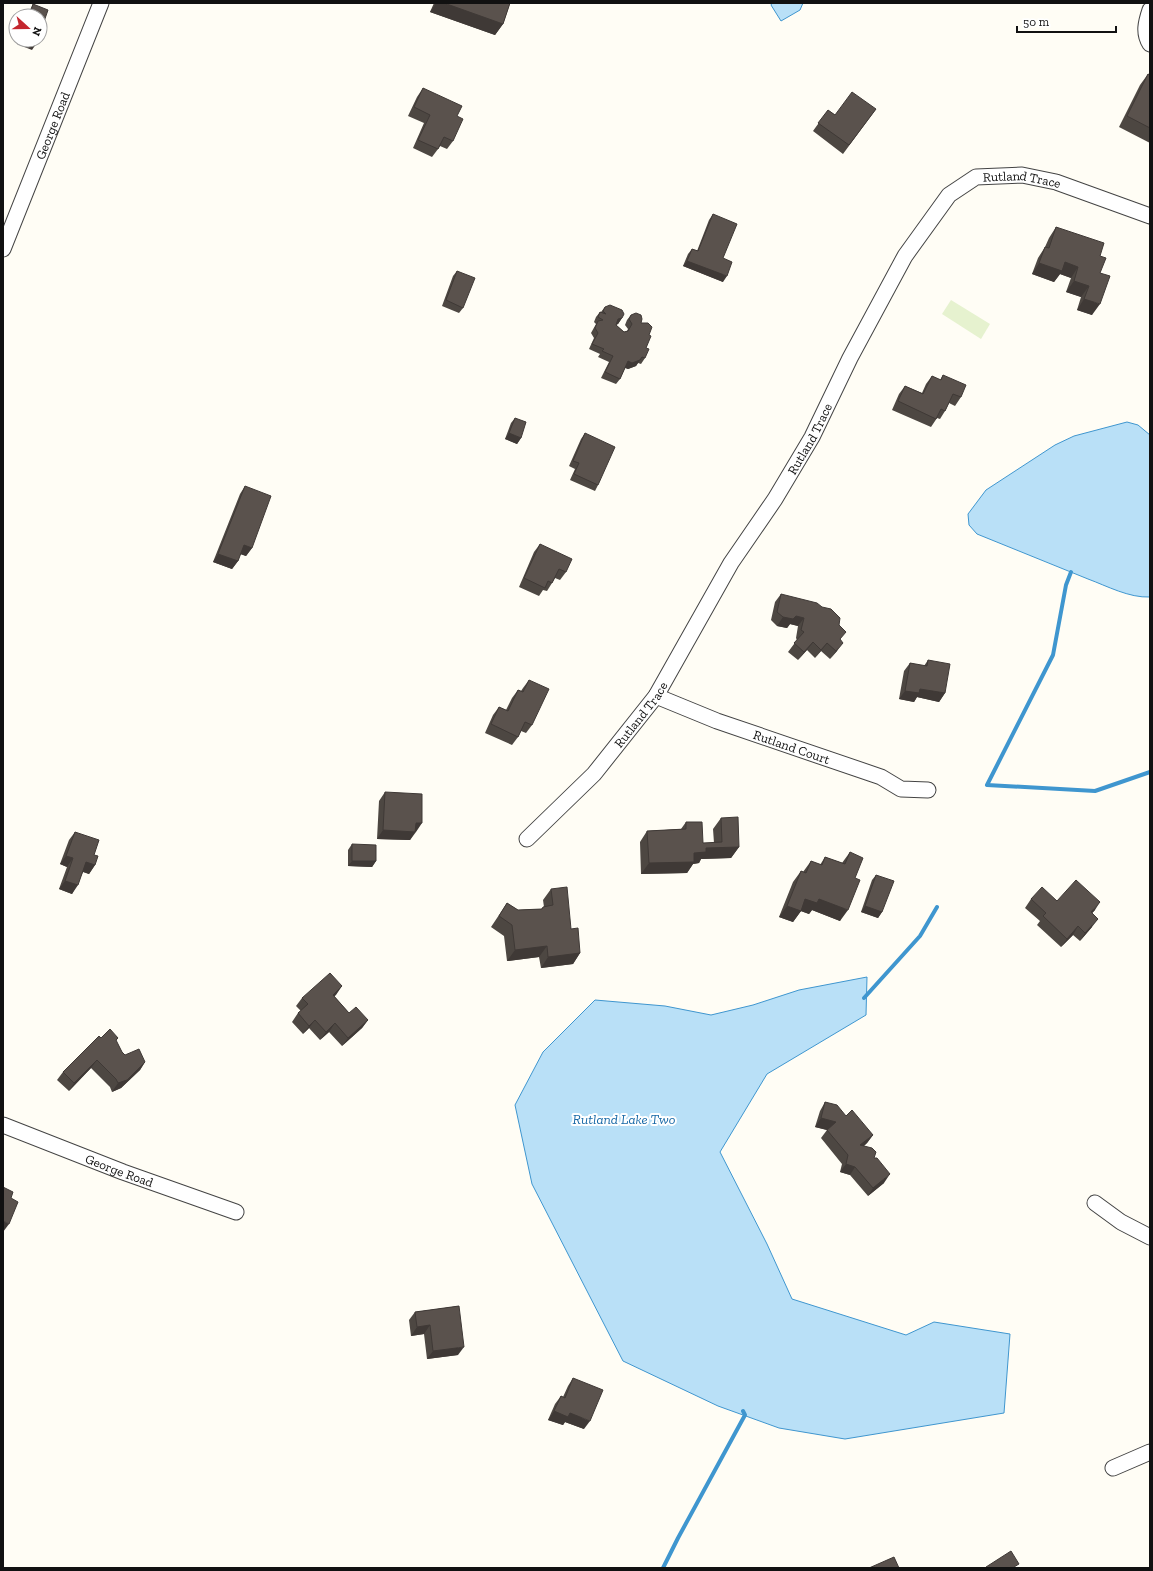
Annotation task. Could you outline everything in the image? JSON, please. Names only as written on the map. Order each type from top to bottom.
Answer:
[{"type":"street","name":"George Road","points":[[3,249],[101,3]]},
{"type":"street","points":[[1150,10],[1146,22],[1145,33],[1150,44]]},
{"type":"street","name":"Rutland Trace","points":[[527,840],[594,774],[656,696],[731,562],[775,499],[812,437],[850,358],[905,256],[949,195],[976,177],[1022,175],[1056,182],[1150,216]]},
{"type":"street","name":"Rutland Court","points":[[656,696],[717,720],[881,777],[901,789],[928,790]]},
{"type":"street","name":"George Road","points":[[3,1125],[123,1172],[236,1212]]},
{"type":"street","points":[[1095,1203],[1121,1222],[1150,1237]]},
{"type":"street","points":[[1113,1468],[1150,1452]]},
{"type":"green space","points":[[951,300],[990,324],[981,339],[942,314]]},
{"type":"water","points":[[772,3],[803,3],[800,10],[781,21],[771,5]]},
{"type":"water","points":[[1127,422],[1138,425],[1150,435],[1150,597],[1134,596],[1110,588],[977,534],[969,525],[968,514],[986,490],[1055,445],[1074,436]]},
{"type":"water","name":"Rutland Lake Two","points":[[867,977],[866,1015],[767,1074],[720,1152],[767,1244],[792,1299],[906,1335],[934,1322],[1010,1334],[1004,1413],[845,1439],[779,1428],[718,1406],[623,1361],[532,1184],[515,1105],[543,1052],[595,1000],[665,1006],[711,1015],[753,1005],[799,990]]},
{"type":"building","points":[[444,3],[510,3],[503,24]]},
{"type":"building","points":[[33,4],[43,8],[32,8]]},
{"type":"building","points":[[1148,74],[1150,75],[1150,128],[1127,116]]},
{"type":"building","points":[[423,88],[462,106],[457,116],[463,119],[453,141],[444,137],[438,149],[418,140],[430,115],[414,107]]},
{"type":"building","points":[[852,92],[876,109],[849,145],[818,123],[828,110],[835,115]]},
{"type":"building","points":[[713,214],[737,224],[723,258],[732,262],[727,276],[687,261],[692,249],[698,251]]},
{"type":"building","points":[[1056,227],[1104,243],[1100,256],[1106,258],[1100,273],[1110,276],[1100,304],[1084,299],[1089,286],[1074,281],[1078,267],[1065,262],[1062,271],[1039,263],[1045,247],[1049,248]]},
{"type":"building","points":[[457,271],[475,278],[463,308],[446,300]]},
{"type":"building","points":[[610,305],[622,310],[624,314],[622,318],[618,319],[616,325],[624,332],[628,331],[632,324],[629,319],[631,315],[636,313],[641,315],[641,323],[648,323],[652,327],[649,335],[651,336],[646,348],[649,349],[645,358],[642,357],[640,360],[632,363],[628,361],[620,379],[605,372],[613,356],[602,351],[604,349],[592,344],[598,333],[595,328],[598,321],[603,320],[598,317],[600,312],[606,314],[603,311],[605,307]]},
{"type":"building","points":[[943,375],[966,385],[961,397],[953,394],[945,411],[941,409],[936,419],[898,401],[905,386],[923,394],[932,376],[941,380]]},
{"type":"building","points":[[515,418],[526,422],[521,438],[509,433]]},
{"type":"building","points":[[585,433],[615,447],[598,485],[574,474],[579,463],[573,461]]},
{"type":"building","points":[[245,486],[271,496],[252,548],[244,545],[238,561],[218,554]]},
{"type":"building","points":[[540,544],[572,559],[566,572],[559,569],[552,583],[548,581],[545,588],[524,578]]},
{"type":"building","points":[[781,594],[817,603],[822,607],[831,609],[840,618],[839,625],[846,632],[840,639],[843,643],[836,651],[827,643],[821,650],[813,642],[804,652],[794,643],[804,632],[801,630],[804,618],[796,616],[793,619],[783,617],[777,612]]},
{"type":"building","points":[[928,660],[950,664],[945,693],[920,689],[919,693],[905,691],[910,663],[927,666]]},
{"type":"building","points":[[529,680],[549,689],[532,725],[525,722],[518,737],[491,724],[499,707],[508,711],[518,690],[523,692]]},
{"type":"building","points":[[385,792],[422,794],[422,823],[416,823],[415,832],[383,830]]},
{"type":"building","points":[[738,817],[739,847],[706,848],[706,852],[694,853],[694,862],[649,863],[647,831],[686,829],[686,822],[702,822],[703,843],[722,842],[721,818]]},
{"type":"building","points":[[75,832],[99,840],[94,855],[98,856],[95,865],[86,862],[78,885],[65,881],[73,858],[66,856]]},
{"type":"building","points":[[352,844],[376,845],[376,861],[352,861]]},
{"type":"building","points":[[850,852],[863,858],[855,878],[860,880],[848,910],[819,899],[817,903],[805,899],[801,911],[787,906],[801,871],[806,873],[811,861],[822,865],[825,857],[845,864]]},
{"type":"building","points":[[876,875],[894,881],[882,912],[865,906]]},
{"type":"building","points":[[1076,880],[1100,902],[1091,912],[1098,919],[1085,933],[1078,926],[1067,939],[1043,916],[1046,913],[1031,899],[1042,887],[1057,901]]},
{"type":"building","points":[[567,887],[571,929],[578,928],[580,953],[548,957],[547,946],[515,950],[512,925],[499,916],[507,903],[518,910],[542,909],[543,907],[553,905],[551,889]]},
{"type":"building","points":[[330,973],[342,986],[333,995],[349,1013],[356,1007],[368,1020],[348,1038],[335,1023],[326,1032],[315,1020],[309,1026],[298,1013],[308,1004],[302,998]]},
{"type":"building","points":[[110,1029],[118,1038],[116,1040],[125,1055],[139,1049],[145,1062],[127,1080],[118,1083],[116,1079],[97,1060],[74,1083],[63,1072],[99,1036],[101,1038]]},
{"type":"building","points":[[825,1102],[837,1105],[846,1116],[852,1110],[873,1135],[860,1145],[872,1148],[876,1152],[874,1158],[877,1158],[890,1174],[873,1188],[855,1167],[846,1164],[848,1155],[827,1130],[836,1122],[821,1118]]},
{"type":"building","points":[[3,1187],[13,1192],[11,1198],[18,1202],[9,1224],[3,1221]]},
{"type":"building","points":[[459,1306],[464,1347],[433,1351],[430,1325],[417,1327],[415,1312]]},
{"type":"building","points":[[573,1378],[603,1390],[590,1421],[570,1413],[568,1417],[554,1411],[561,1396],[565,1398]]},
{"type":"building","points":[[1011,1551],[1019,1564],[1014,1568],[986,1567]]},
{"type":"building","points":[[894,1557],[899,1568],[869,1568]]},
{"type":"waterway","points":[[1071,572],[1066,585],[1053,655],[987,785],[1095,791],[1150,772]]},
{"type":"waterway","points":[[864,998],[920,936],[937,907]]},
{"type":"waterway","points":[[663,1568],[745,1415],[743,1411]]}]
